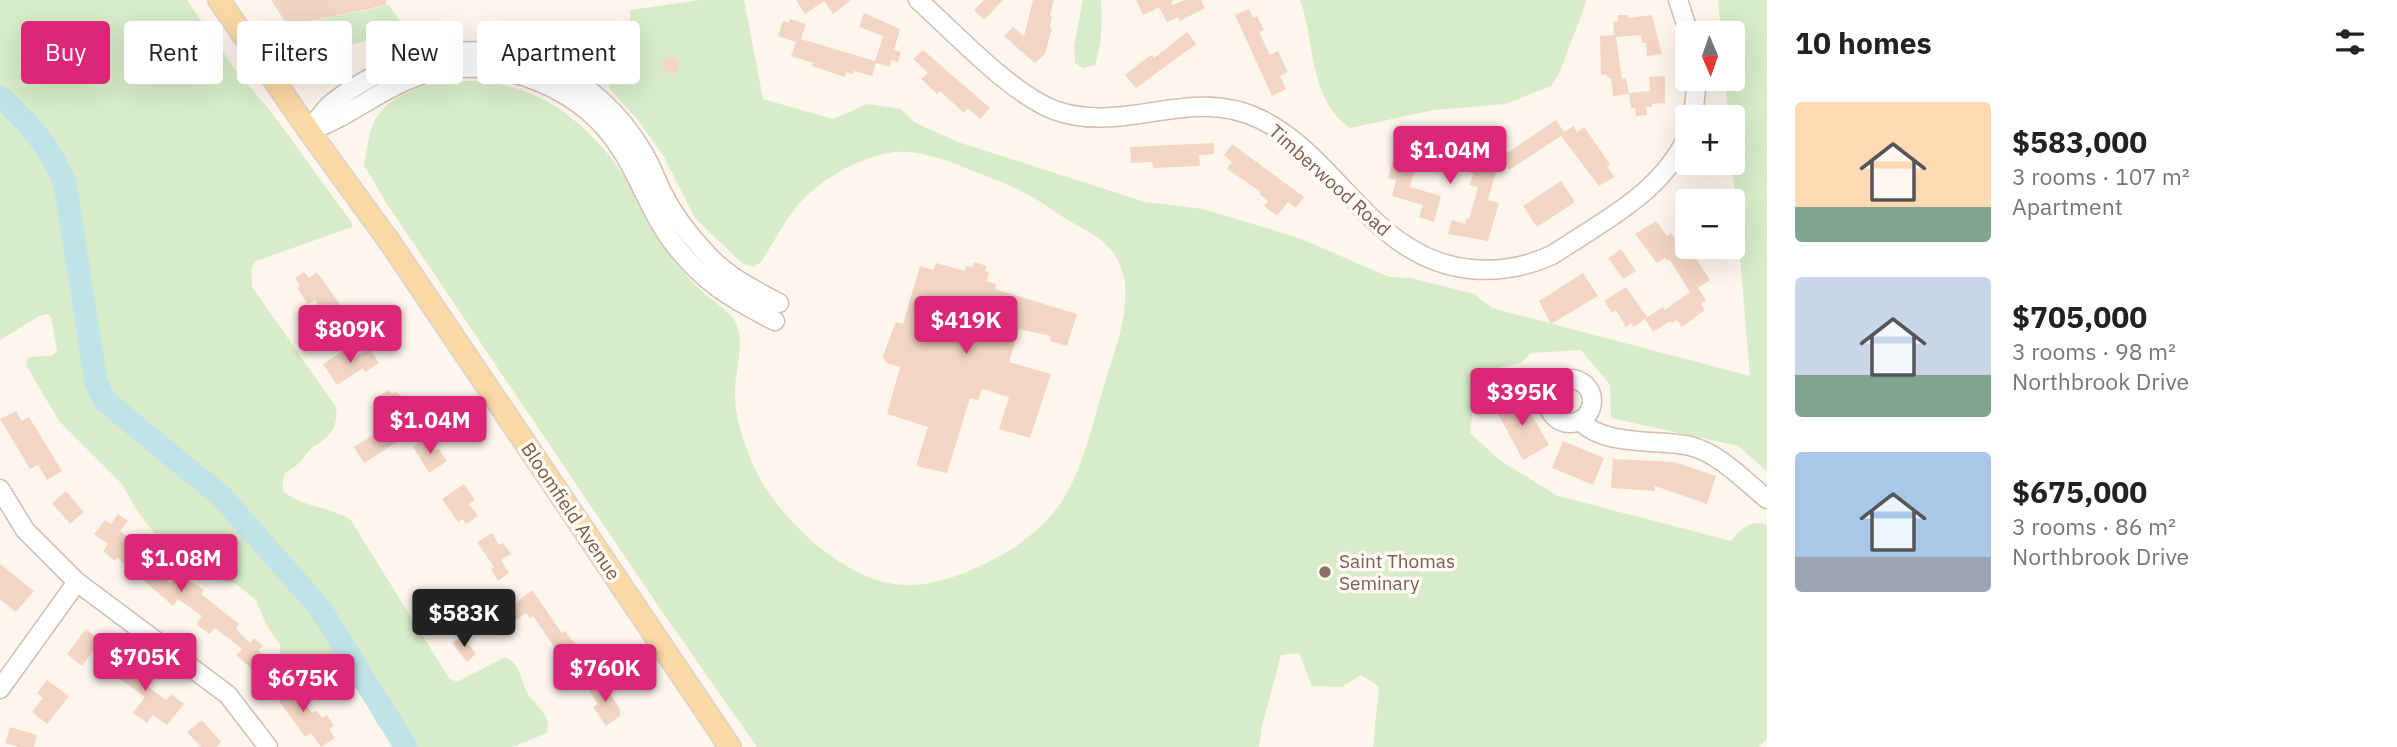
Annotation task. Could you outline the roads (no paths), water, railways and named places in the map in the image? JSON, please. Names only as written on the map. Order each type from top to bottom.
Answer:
[{"type":"main road","name":"Bloomfield Avenue","points":[[219,0],[389,241],[730,747]]},
{"type":"street","name":"Timberwood Road","points":[[918,0],[1019,91],[1054,110],[1077,116],[1110,118],[1187,105],[1228,109],[1262,120],[1295,144],[1405,247],[1438,264],[1497,270],[1538,262],[1655,184],[1675,159]]},
{"type":"street","points":[[1678,0],[1685,21]]},
{"type":"street","points":[[309,131],[333,102],[377,75],[420,58],[470,51],[502,54],[530,61],[576,78],[601,100],[637,142],[672,208],[705,252],[723,270],[779,303]]},
{"type":"street","points":[[309,131],[332,123],[395,84],[436,71],[480,68],[545,83],[582,106],[609,133],[621,149],[669,237],[685,258],[729,297],[775,321]]},
{"type":"street","points":[[1580,420],[1600,434],[1692,446],[1718,459],[1767,499]]},
{"type":"street","points":[[0,489],[25,530],[76,582],[229,695],[268,747]]},
{"type":"street","points":[[0,688],[76,582]]},
{"type":"waterway","points":[[0,97],[38,136],[65,183],[96,382],[105,401],[222,497],[320,608],[406,747]]},
{"type":"place","name":"Saint Thomas Seminary","points":[[1325,572]]}]
